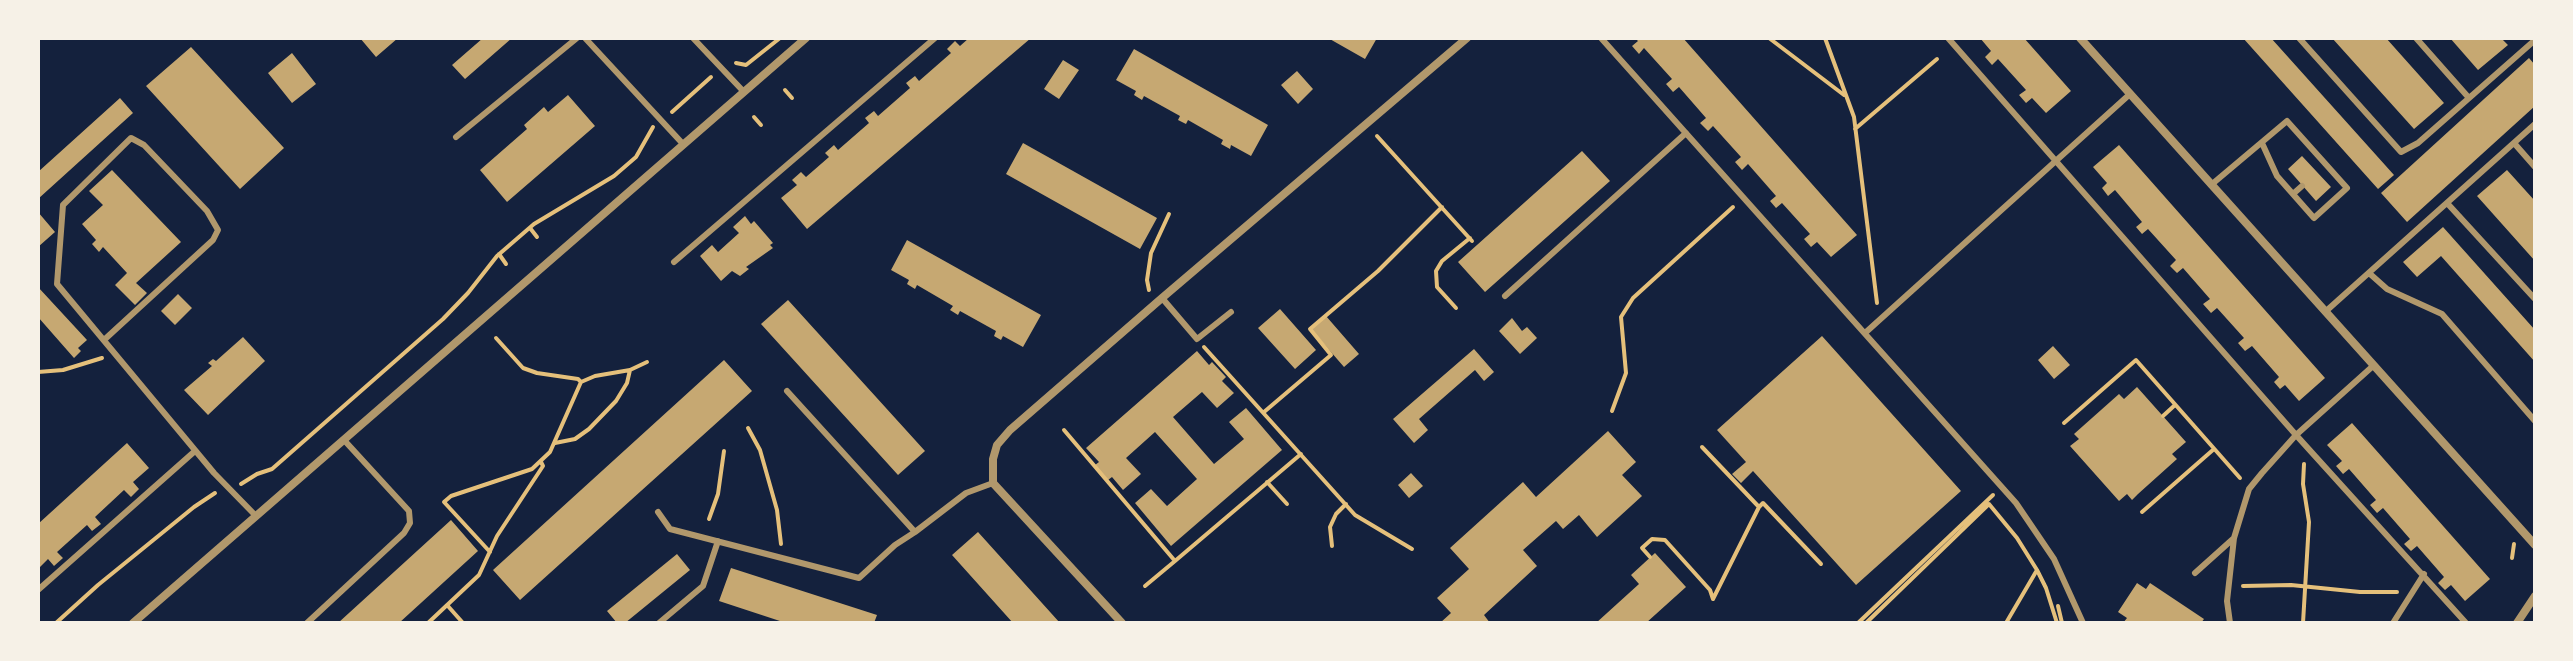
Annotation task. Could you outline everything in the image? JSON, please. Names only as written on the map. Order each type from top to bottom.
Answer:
[{"type":"street","points":[[133,623],[806,38]]},
{"type":"street","points":[[1122,623],[993,483],[993,459],[997,445],[1010,430],[1162,298],[1467,38]]},
{"type":"street","points":[[2080,38],[2535,545]]},
{"type":"street","points":[[2517,623],[2535,596]]},
{"type":"lane","points":[[456,137],[577,38]]},
{"type":"lane","points":[[585,38],[683,144]]},
{"type":"lane","points":[[693,38],[744,92]]},
{"type":"lane","points":[[674,262],[935,38]]},
{"type":"lane","points":[[1601,38],[2016,503],[2054,559],[2083,623]]},
{"type":"lane","points":[[1948,38],[2296,435],[2466,623]]},
{"type":"lane","points":[[2299,38],[2401,152],[2418,143],[2535,40]]},
{"type":"lane","points":[[2416,38],[2469,98]]},
{"type":"lane","points":[[1865,333],[2130,94]]},
{"type":"lane","points":[[2211,185],[2287,121],[2347,188],[2314,218],[2277,176],[2262,143]]},
{"type":"lane","points":[[2325,312],[2535,124]]},
{"type":"lane","points":[[1505,296],[1686,133]]},
{"type":"lane","points":[[104,340],[213,240],[218,230],[207,211],[144,145],[131,138],[63,205],[57,284],[195,451],[256,516]]},
{"type":"lane","points":[[2514,143],[2535,167]]},
{"type":"lane","points":[[2317,173],[2326,165]]},
{"type":"lane","points":[[2293,194],[2302,186]]},
{"type":"lane","points":[[2447,203],[2535,299]]},
{"type":"lane","points":[[2369,273],[2387,289],[2442,314],[2535,421]]},
{"type":"lane","points":[[1162,298],[1197,339],[1231,312]]},
{"type":"lane","points":[[2230,623],[2227,601],[2234,538],[2249,489],[2296,435],[2373,366]]},
{"type":"lane","points":[[787,391],[915,532]]},
{"type":"lane","points":[[307,623],[404,533],[410,523],[409,511],[344,440]]},
{"type":"lane","points":[[38,590],[195,451]]},
{"type":"lane","points":[[658,512],[670,529],[859,578],[895,545],[966,493],[993,483]]},
{"type":"lane","points":[[2195,573],[2234,538]]},
{"type":"lane","points":[[659,623],[703,586],[718,541]]},
{"type":"lane","points":[[2393,623],[2424,574]]},
{"type":"path","points":[[56,623],[98,585],[215,493],[231,476],[243,484],[257,474],[272,469],[443,319],[499,254],[530,228],[614,176],[636,157],[650,130],[728,60],[746,65],[780,38]]},
{"type":"path","points":[[1769,38],[1846,97]]},
{"type":"path","points":[[1825,38],[1855,129],[1879,321]]},
{"type":"path","points":[[1855,129],[1937,59]]},
{"type":"path","points":[[785,90],[792,98]]},
{"type":"path","points":[[754,117],[761,125]]},
{"type":"path","points":[[1377,136],[1471,239],[1442,261],[1436,271],[1437,287],[1456,308]]},
{"type":"path","points":[[1612,411],[1626,373],[1621,317],[1633,298],[1743,198]]},
{"type":"path","points":[[1264,412],[1331,355],[1310,329],[1378,271],[1442,207]]},
{"type":"path","points":[[1151,292],[1147,287],[1151,253],[1169,214]]},
{"type":"path","points":[[530,228],[537,237]]},
{"type":"path","points":[[499,254],[506,264]]},
{"type":"path","points":[[496,338],[523,368],[581,382]]},
{"type":"path","points":[[1197,339],[1355,515],[1412,549]]},
{"type":"path","points":[[38,372],[63,370],[115,354]]},
{"type":"path","points":[[2064,423],[2136,360],[2240,479]]},
{"type":"path","points":[[490,552],[444,502],[451,496],[532,469],[555,443],[581,382],[595,376],[630,370],[647,362]]},
{"type":"path","points":[[555,443],[575,439],[589,429],[616,401],[627,383],[630,370]]},
{"type":"path","points":[[2163,416],[2175,405]]},
{"type":"path","points":[[748,428],[760,450],[777,510],[783,558]]},
{"type":"path","points":[[1064,430],[1175,561]]},
{"type":"path","points":[[2303,623],[2309,522],[2303,484],[2305,445]]},
{"type":"path","points":[[1702,447],[1759,507]]},
{"type":"path","points":[[2142,512],[2214,449]]},
{"type":"path","points":[[709,519],[718,494],[724,451]]},
{"type":"path","points":[[1145,586],[1301,454]]},
{"type":"path","points":[[428,623],[479,575],[497,536],[543,466],[541,462]]},
{"type":"path","points":[[1267,482],[1287,504]]},
{"type":"path","points":[[1866,623],[1989,504],[1991,497]]},
{"type":"path","points":[[1991,497],[2015,527],[2038,568],[2060,623]]},
{"type":"path","points":[[1858,623],[1991,497]]},
{"type":"path","points":[[1650,557],[1642,548],[1652,539],[1665,540],[1710,590],[1713,599],[1763,503],[1821,564]]},
{"type":"path","points":[[1332,546],[1330,527],[1336,514],[1346,504]]},
{"type":"path","points":[[1989,504],[2038,568]]},
{"type":"path","points":[[2006,623],[2038,568],[2054,559]]},
{"type":"path","points":[[2228,586],[2413,592]]},
{"type":"path","points":[[447,605],[463,623]]},
{"type":"building","points":[[360,38],[398,38],[376,57]]},
{"type":"building","points":[[483,38],[512,38],[465,79],[452,65]]},
{"type":"building","points":[[969,38],[1031,38],[807,229],[781,198],[797,185],[792,180],[801,172],[806,177],[829,157],[825,153],[834,145],[838,150],[869,123],[865,118],[874,111],[878,116],[910,88],[906,83],[915,76],[919,81],[951,53],[947,49],[955,41],[960,46]]},
{"type":"building","points":[[1328,38],[1377,38],[1365,59]]},
{"type":"building","points":[[1635,38],[1683,38],[1857,235],[1831,257],[1817,242],[1811,247],[1804,239],[1810,234],[1782,203],[1776,208],[1770,201],[1776,196],[1748,164],[1742,170],[1735,162],[1741,157],[1713,126],[1708,131],[1700,123],[1706,118],[1679,87],[1673,92],[1666,84],[1672,79],[1644,48],[1639,54],[1632,46],[1638,41]]},
{"type":"building","points":[[1980,38],[2024,38],[2071,91],[2046,113],[2032,98],[2026,103],[2019,95],[2026,90],[1998,59],[1992,65],[1985,57],[1991,51]]},
{"type":"building","points":[[2243,38],[2271,38],[2394,175],[2378,189]]},
{"type":"building","points":[[2332,38],[2386,38],[2444,103],[2414,129]]},
{"type":"building","points":[[2450,38],[2501,38],[2508,45],[2478,70]]},
{"type":"building","points":[[191,47],[284,148],[240,189],[146,86]]},
{"type":"building","points":[[1134,49],[1268,125],[1251,156],[1231,145],[1230,149],[1221,144],[1223,140],[1188,120],[1186,124],[1178,120],[1180,116],[1144,96],[1142,100],[1134,95],[1136,91],[1116,80]]},
{"type":"building","points":[[292,53],[316,84],[292,103],[268,73]]},
{"type":"building","points":[[2529,58],[2535,65],[2535,106],[2407,222],[2381,193]]},
{"type":"building","points":[[1063,60],[1079,70],[1059,99],[1044,89]]},
{"type":"building","points":[[1297,71],[1313,89],[1298,104],[1281,85]]},
{"type":"building","points":[[568,95],[595,126],[507,202],[480,170],[527,129],[524,125],[544,107],[548,112]]},
{"type":"building","points":[[120,98],[133,113],[38,199],[38,172]]},
{"type":"building","points":[[1023,143],[1157,218],[1140,249],[1006,174]]},
{"type":"building","points":[[2119,145],[2325,378],[2299,401],[2285,385],[2280,389],[2274,382],[2279,377],[2252,346],[2245,351],[2238,343],[2244,338],[2217,308],[2211,313],[2203,304],[2210,299],[2183,268],[2177,273],[2170,266],[2176,260],[2148,229],[2142,234],[2136,227],[2142,222],[2115,190],[2108,196],[2102,188],[2107,183],[2093,167]]},
{"type":"building","points":[[1582,151],[1610,181],[1485,292],[1458,262]]},
{"type":"building","points":[[2302,156],[2331,187],[2316,201],[2288,169]]},
{"type":"building","points":[[112,170],[181,242],[136,283],[147,293],[135,305],[115,285],[127,273],[103,247],[99,252],[92,244],[96,240],[82,224],[103,205],[89,191]]},
{"type":"building","points":[[2507,170],[2535,201],[2535,261],[2477,196]]},
{"type":"building","points":[[38,212],[55,232],[38,247]]},
{"type":"building","points":[[745,216],[751,224],[754,221],[773,243],[770,245],[773,248],[746,267],[749,269],[740,276],[732,271],[721,281],[700,256],[712,245],[718,252],[739,233],[733,227]]},
{"type":"building","points":[[2443,227],[2535,330],[2535,362],[2441,256],[2417,277],[2403,262]]},
{"type":"building","points":[[907,240],[1041,315],[1023,347],[1003,336],[1001,340],[994,336],[996,331],[960,311],[958,315],[950,310],[953,306],[917,285],[915,289],[907,284],[909,280],[891,270]]},
{"type":"building","points":[[38,287],[87,340],[78,348],[81,351],[74,358],[38,317]]},
{"type":"building","points":[[178,294],[192,308],[175,325],[161,311]]},
{"type":"building","points":[[788,300],[925,451],[898,475],[761,324]]},
{"type":"building","points":[[1280,309],[1316,350],[1295,369],[1258,328]]},
{"type":"building","points":[[1326,316],[1359,354],[1344,367],[1311,329]]},
{"type":"building","points":[[1512,318],[1522,331],[1527,327],[1537,338],[1520,354],[1499,331]]},
{"type":"building","points":[[1822,336],[1961,491],[1856,585],[1753,471],[1741,483],[1732,474],[1746,462],[1717,430]]},
{"type":"building","points":[[243,337],[265,361],[208,415],[184,390],[212,366],[208,363],[213,359],[216,361]]},
{"type":"building","points":[[2053,346],[2070,365],[2054,379],[2038,360]]},
{"type":"building","points":[[1474,349],[1494,372],[1484,381],[1475,370],[1419,419],[1428,430],[1414,443],[1393,419]]},
{"type":"building","points":[[1197,351],[1209,365],[1212,362],[1226,377],[1222,381],[1234,393],[1217,408],[1202,392],[1173,417],[1214,464],[1244,439],[1229,422],[1246,408],[1282,450],[1171,546],[1135,503],[1151,489],[1167,506],[1197,479],[1155,432],[1126,458],[1141,474],[1123,490],[1112,477],[1108,480],[1095,465],[1099,462],[1086,448]]},
{"type":"building","points":[[724,360],[752,391],[520,600],[493,570]]},
{"type":"building","points":[[2137,387],[2186,442],[2172,454],[2177,459],[2132,500],[2127,494],[2119,501],[2070,446],[2079,439],[2074,434],[2119,394],[2124,399]]},
{"type":"building","points":[[2352,423],[2490,579],[2465,601],[2451,585],[2445,590],[2438,583],[2444,577],[2417,546],[2411,551],[2404,544],[2410,539],[2383,508],[2377,513],[2370,505],[2376,500],[2349,469],[2343,474],[2336,466],[2342,461],[2327,445]]},
{"type":"building","points":[[1608,431],[1636,462],[1622,475],[1642,496],[1597,537],[1579,515],[1563,529],[1556,521],[1523,550],[1537,566],[1484,615],[1490,623],[1440,623],[1451,613],[1437,598],[1469,569],[1450,548],[1523,482],[1536,497]]},
{"type":"building","points":[[127,443],[149,468],[133,482],[139,489],[131,497],[124,490],[95,517],[101,524],[92,531],[87,525],[57,552],[63,558],[54,566],[48,559],[38,569],[38,524]]},
{"type":"building","points":[[1411,473],[1423,486],[1409,498],[1398,485]]},
{"type":"building","points":[[451,520],[478,551],[399,623],[338,623]]},
{"type":"building","points":[[978,532],[1060,623],[1013,623],[952,555]]},
{"type":"building","points":[[1655,553],[1686,587],[1646,623],[1596,623],[1639,584],[1631,575]]},
{"type":"building","points":[[677,554],[690,570],[625,623],[617,623],[607,611]]},
{"type":"building","points":[[731,568],[877,615],[874,623],[786,623],[719,601]]},
{"type":"building","points":[[2137,583],[2146,589],[2150,583],[2204,619],[2201,623],[2123,623],[2127,618],[2118,612]]}]
